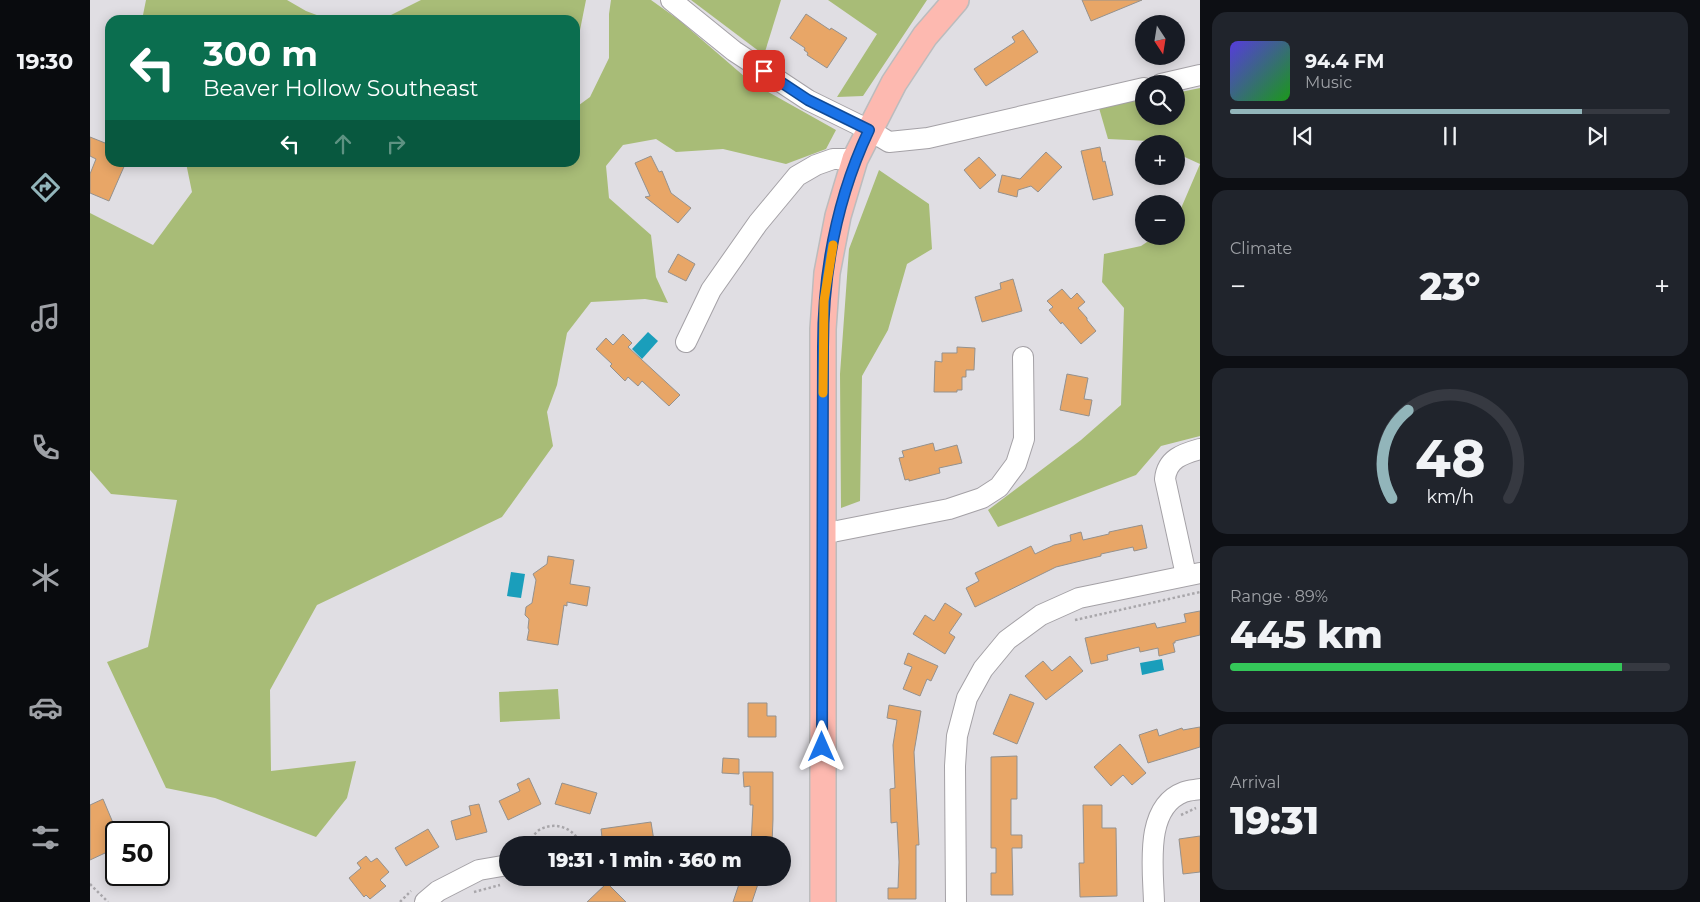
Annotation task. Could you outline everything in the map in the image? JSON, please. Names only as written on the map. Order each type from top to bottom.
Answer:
[{"type":"main road","points":[[823,902],[822,534],[824,301],[828,273],[838,216],[856,158],[869,130],[894,83],[925,36],[956,0]]},
{"type":"street","points":[[671,0],[734,51],[808,100],[889,142],[928,138],[1135,90]]},
{"type":"street","points":[[1185,78],[1200,75]]},
{"type":"street","points":[[686,342],[711,290],[758,223],[797,176],[816,165],[834,159],[856,158]]},
{"type":"street","points":[[822,534],[949,508],[982,498],[999,487],[1016,464],[1024,439],[1023,357]]},
{"type":"street","points":[[956,902],[955,766],[957,736],[967,698],[983,669],[1007,640],[1041,615],[1079,598],[1193,574],[1165,479],[1166,468],[1173,461],[1185,454],[1200,449]]},
{"type":"street","points":[[1154,902],[1153,847],[1156,823],[1166,804],[1184,792],[1200,789]]},
{"type":"street","points":[[425,902],[438,891],[479,870],[499,875]]},
{"type":"path","points":[[1070,622],[1200,592]]},
{"type":"path","points":[[1176,821],[1187,811],[1200,807]]},
{"type":"path","points":[[532,836],[540,829],[552,826],[562,827],[576,836]]},
{"type":"path","points":[[468,894],[499,881]]},
{"type":"path","points":[[90,884],[108,902]]},
{"type":"green space","points":[[146,0],[287,0],[317,15],[143,15]]},
{"type":"green space","points":[[421,0],[586,0],[580,30],[580,15],[391,15]]},
{"type":"green space","points":[[611,0],[651,0],[679,20],[752,83],[836,130],[826,149],[786,164],[723,149],[676,152],[656,139],[623,145],[606,166],[609,198],[651,235],[656,277],[668,303],[645,299],[591,302],[567,333],[557,385],[547,412],[553,446],[502,517],[317,605],[270,690],[271,771],[356,761],[347,798],[316,837],[215,798],[166,788],[107,662],[148,647],[177,500],[111,494],[90,470],[90,213],[153,245],[192,192],[187,167],[580,167],[580,104],[590,97],[609,58],[609,14]]},
{"type":"green space","points":[[691,0],[781,0],[764,55]]},
{"type":"green space","points":[[828,0],[927,0],[863,96],[837,97],[877,34]]},
{"type":"green space","points":[[1200,88],[1200,164],[1185,157],[1185,135],[1135,135],[1135,140],[1108,139],[1099,108],[1135,101],[1135,125],[1185,125],[1185,91]]},
{"type":"green space","points":[[1200,164],[1200,436],[1161,446],[1136,475],[998,527],[988,510],[1081,440],[1121,405],[1124,308],[1102,282],[1104,254],[1142,245],[1185,245],[1185,199]]},
{"type":"green space","points":[[879,170],[929,204],[932,249],[907,264],[888,330],[862,376],[860,501],[841,508],[840,374],[849,249]]},
{"type":"green space","points":[[558,689],[560,719],[500,722],[499,692]]},
{"type":"water","points":[[648,332],[658,341],[642,359],[632,349]]},
{"type":"water","points":[[511,572],[525,574],[521,598],[507,596]]},
{"type":"water","points":[[1162,659],[1164,670],[1142,675],[1140,663]]},
{"type":"building","points":[[1082,0],[1142,0],[1091,21]]},
{"type":"building","points":[[806,14],[830,30],[831,28],[847,38],[827,68],[807,55],[808,53],[804,50],[805,48],[790,38]]},
{"type":"building","points":[[1023,30],[1038,52],[986,86],[974,69],[1015,42],[1012,37]]},
{"type":"building","points":[[90,137],[105,143],[105,167],[124,167],[109,201],[90,193],[90,174],[96,159],[90,156]]},
{"type":"building","points":[[1100,147],[1113,195],[1093,200],[1081,151]]},
{"type":"building","points":[[1046,152],[1062,167],[1038,192],[1031,186],[1018,190],[1017,197],[998,192],[1002,175],[1020,179]]},
{"type":"building","points":[[651,156],[659,172],[662,171],[671,193],[691,208],[678,223],[645,197],[650,196],[635,163]]},
{"type":"building","points":[[979,157],[996,175],[980,189],[964,170]]},
{"type":"building","points":[[678,254],[695,264],[686,281],[668,272]]},
{"type":"building","points":[[1013,279],[1022,311],[982,322],[975,297],[1001,289],[1000,283]]},
{"type":"building","points":[[1062,289],[1071,299],[1077,293],[1085,302],[1078,308],[1096,331],[1081,344],[1049,310],[1053,307],[1047,301]]},
{"type":"building","points":[[623,334],[632,343],[628,347],[680,395],[669,406],[642,381],[638,386],[628,377],[625,381],[610,366],[612,364],[596,349],[606,338],[613,345]]},
{"type":"building","points":[[957,347],[975,348],[974,370],[966,370],[966,377],[962,377],[962,390],[957,390],[957,392],[934,392],[935,361],[942,362],[942,353],[957,353]]},
{"type":"building","points":[[1067,374],[1088,378],[1084,399],[1092,400],[1089,416],[1060,410]]},
{"type":"building","points":[[933,443],[935,451],[957,445],[962,463],[939,468],[940,473],[909,481],[909,479],[905,480],[899,458],[904,457],[902,451]]},
{"type":"building","points":[[1142,525],[1147,548],[1134,551],[1133,547],[1056,567],[975,607],[966,588],[979,581],[975,573],[1031,546],[1035,554],[1054,545],[1071,541],[1070,535],[1081,532],[1083,540]]},
{"type":"building","points":[[548,556],[574,560],[570,584],[590,587],[587,606],[567,602],[567,606],[564,605],[558,645],[527,640],[529,619],[525,615],[526,607],[532,603],[536,580],[533,574],[547,564]]},
{"type":"building","points":[[945,603],[962,614],[949,633],[955,637],[945,654],[913,634],[925,615],[934,621]]},
{"type":"building","points":[[1200,611],[1200,635],[1175,641],[1173,643],[1175,652],[1159,656],[1158,648],[1140,652],[1139,647],[1107,655],[1108,660],[1091,664],[1085,638],[1155,623],[1157,628],[1186,622],[1184,614]]},
{"type":"building","points":[[908,653],[938,666],[931,681],[927,679],[920,696],[903,689],[912,667],[904,664]]},
{"type":"building","points":[[1070,656],[1083,671],[1046,700],[1025,676],[1043,661],[1052,671]]},
{"type":"building","points":[[1010,694],[1034,703],[1017,744],[993,734]]},
{"type":"building","points":[[748,703],[767,703],[767,716],[776,716],[776,737],[748,737]]},
{"type":"building","points":[[889,705],[921,711],[914,752],[919,845],[916,845],[916,899],[888,899],[888,888],[898,888],[899,862],[897,822],[891,823],[890,789],[895,788],[893,745],[897,720],[887,718]]},
{"type":"building","points":[[1200,727],[1200,747],[1148,763],[1139,735],[1157,729],[1159,736],[1182,728],[1183,730]]},
{"type":"building","points":[[1120,744],[1146,773],[1132,785],[1123,775],[1111,786],[1094,767]]},
{"type":"building","points":[[1017,756],[1017,799],[1011,799],[1011,835],[1022,835],[1022,848],[1012,848],[1013,895],[991,895],[991,873],[996,873],[996,848],[991,848],[991,757]]},
{"type":"building","points":[[723,758],[739,759],[739,774],[722,773]]},
{"type":"building","points":[[743,772],[773,772],[772,836],[751,836],[753,805],[750,805],[750,786],[744,787]]},
{"type":"building","points":[[529,778],[541,804],[508,820],[499,801],[520,791],[517,784]]},
{"type":"building","points":[[562,783],[597,793],[590,814],[555,804]]},
{"type":"building","points":[[103,799],[112,821],[105,821],[105,853],[90,860],[90,805]]},
{"type":"building","points":[[479,804],[487,832],[456,840],[451,821],[471,815],[469,806]]},
{"type":"building","points":[[1083,805],[1102,805],[1102,828],[1116,828],[1117,896],[1080,897],[1079,863],[1084,863]]},
{"type":"building","points":[[651,822],[653,836],[602,836],[601,829]]},
{"type":"building","points":[[428,829],[439,847],[406,866],[395,848]]},
{"type":"building","points":[[1200,836],[1200,872],[1183,874],[1179,839]]},
{"type":"building","points":[[366,856],[371,862],[377,858],[389,872],[380,880],[386,886],[370,899],[366,895],[364,897],[349,878],[361,868],[357,863]]},
{"type":"building","points":[[604,886],[610,886],[626,902],[587,902]]},
{"type":"building","points":[[738,886],[757,886],[752,902],[733,902]]},
{"type":"slow traffic","points":[[823,393],[824,301],[833,245]]},
{"type":"route","points":[[764,71],[808,100],[869,130],[856,158],[838,216],[824,301],[822,747]]}]
